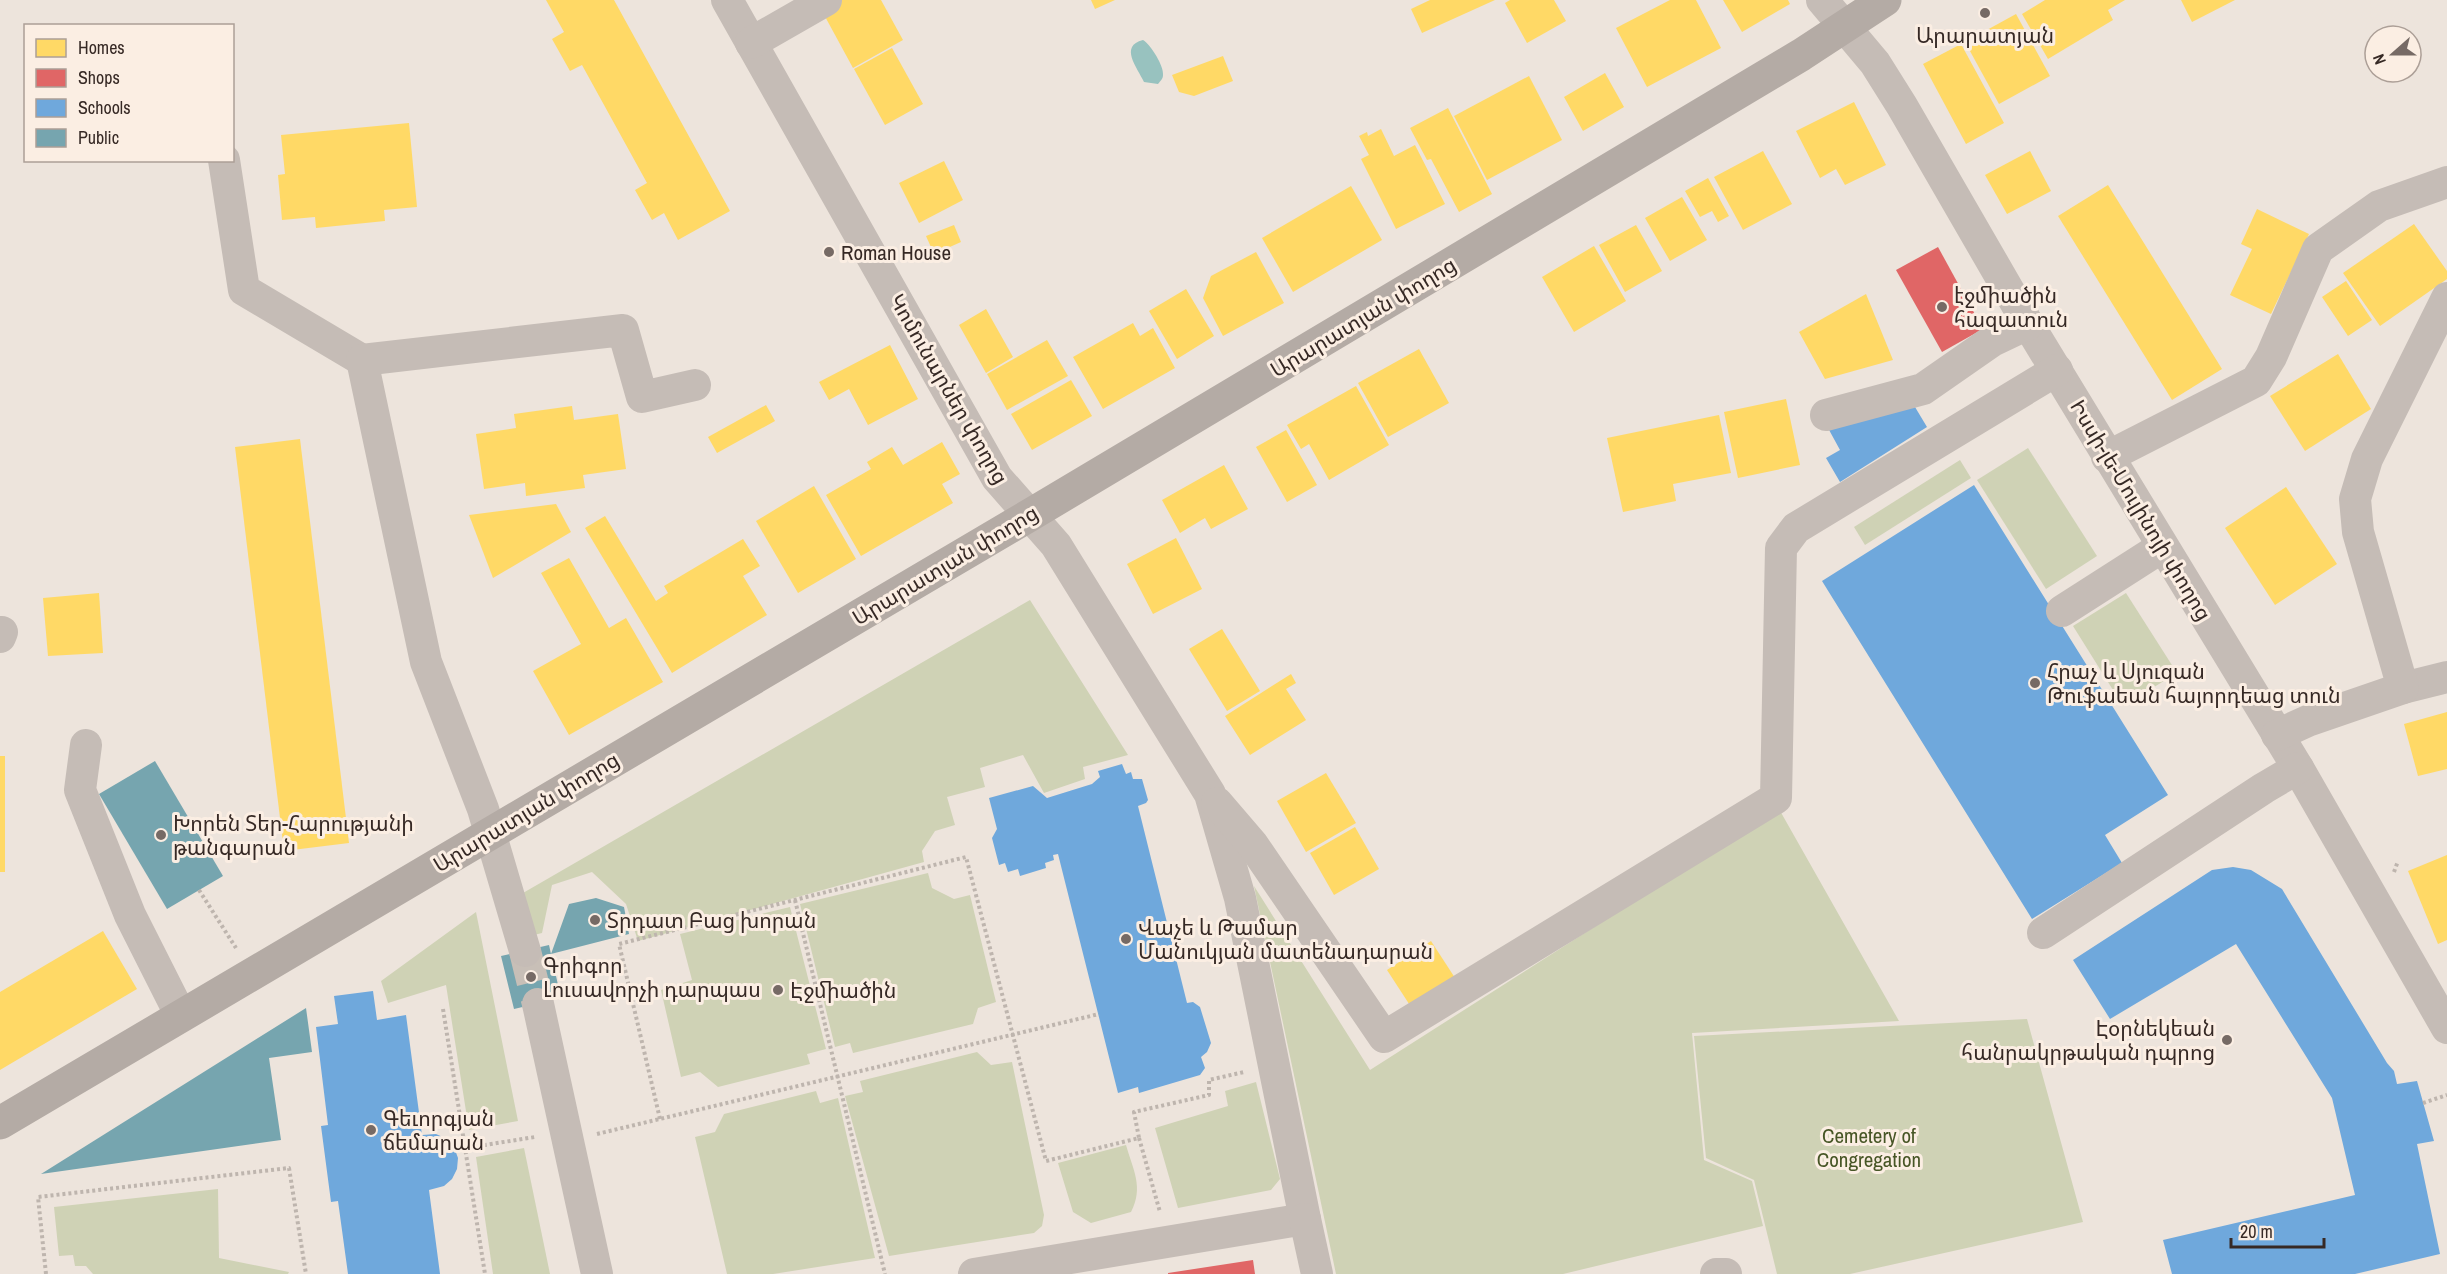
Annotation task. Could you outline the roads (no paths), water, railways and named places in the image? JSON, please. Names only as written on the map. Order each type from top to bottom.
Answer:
[{"type":"main road","name":"Արարատյան փողոց","points":[[0,1123],[1030,515],[1791,61],[1886,0]]},
{"type":"street","name":"Կոմունարներ փողոց","points":[[728,0],[997,478],[1056,545],[1210,794],[1240,898],[1317,1274]]},
{"type":"street","points":[[752,43],[826,0]]},
{"type":"street","name":"Իսսի-լե-Մուլինոյի փողոց","points":[[1822,0],[1875,63],[1902,106],[2107,457],[2298,768],[2447,1028]]},
{"type":"street","points":[[225,162],[244,290],[362,360],[623,330],[642,397],[695,386]]},
{"type":"street","points":[[2107,457],[2256,381],[2271,357],[2318,249],[2379,206],[2447,182]]},
{"type":"street","points":[[2403,688],[2358,532],[2355,499],[2367,459],[2447,298]]},
{"type":"street","points":[[1826,416],[1923,388],[1992,342],[2028,324]]},
{"type":"street","points":[[362,360],[426,662],[483,809],[525,951]]},
{"type":"street","points":[[1210,794],[1253,845],[1384,1037],[1776,798],[1780,548],[1796,528],[2057,370]]},
{"type":"street","points":[[2061,611],[2162,547]]},
{"type":"street","points":[[2277,735],[2310,720],[2403,688],[2447,676]]},
{"type":"street","points":[[86,745],[80,790],[130,915],[181,1016]]},
{"type":"street","points":[[2043,933],[2298,768]]},
{"type":"street","points":[[538,1004],[597,1274]]},
{"type":"street","points":[[975,1274],[1305,1219]]},
{"type":"street","points":[[1716,1274],[1726,1274]]},
{"type":"water","points":[[1143,40],[1153,51],[1163,71],[1162,80],[1158,84],[1144,82],[1134,64],[1132,47]]},
{"type":"tunnel","points":[[525,951],[538,1004]]},
{"type":"place","name":"Արարատյան","points":[[1985,13]]},
{"type":"place","name":"Roman House","points":[[829,252]]},
{"type":"place","name":"էջմիածին հազատուն","points":[[1942,307]]},
{"type":"place","name":"Հրաչ և Սյուզան Թուֆաեան հայորդեաց տուն","points":[[2035,683]]},
{"type":"place","name":"Խորեն Տեր-Հարությանի թանգարան","points":[[161,835]]},
{"type":"place","name":"Տրդատ Բաց խորան","points":[[595,920]]},
{"type":"place","name":"Վաչե և Թամար Մանուկյան մատենադարան","points":[[1126,939]]},
{"type":"place","name":"Գրիգոր Լուսավորչի դարպաս","points":[[531,977]]},
{"type":"place","name":"Էջմիածին","points":[[778,990]]},
{"type":"place","name":"Էօրնեկեան հանրակրթական դպրոց","points":[[2227,1040]]},
{"type":"place","name":"Գեւորգյան ճեմարան","points":[[371,1130]]},
{"type":"park label","name":"Cemetery of Congregation","points":[[1869,1147]]}]
